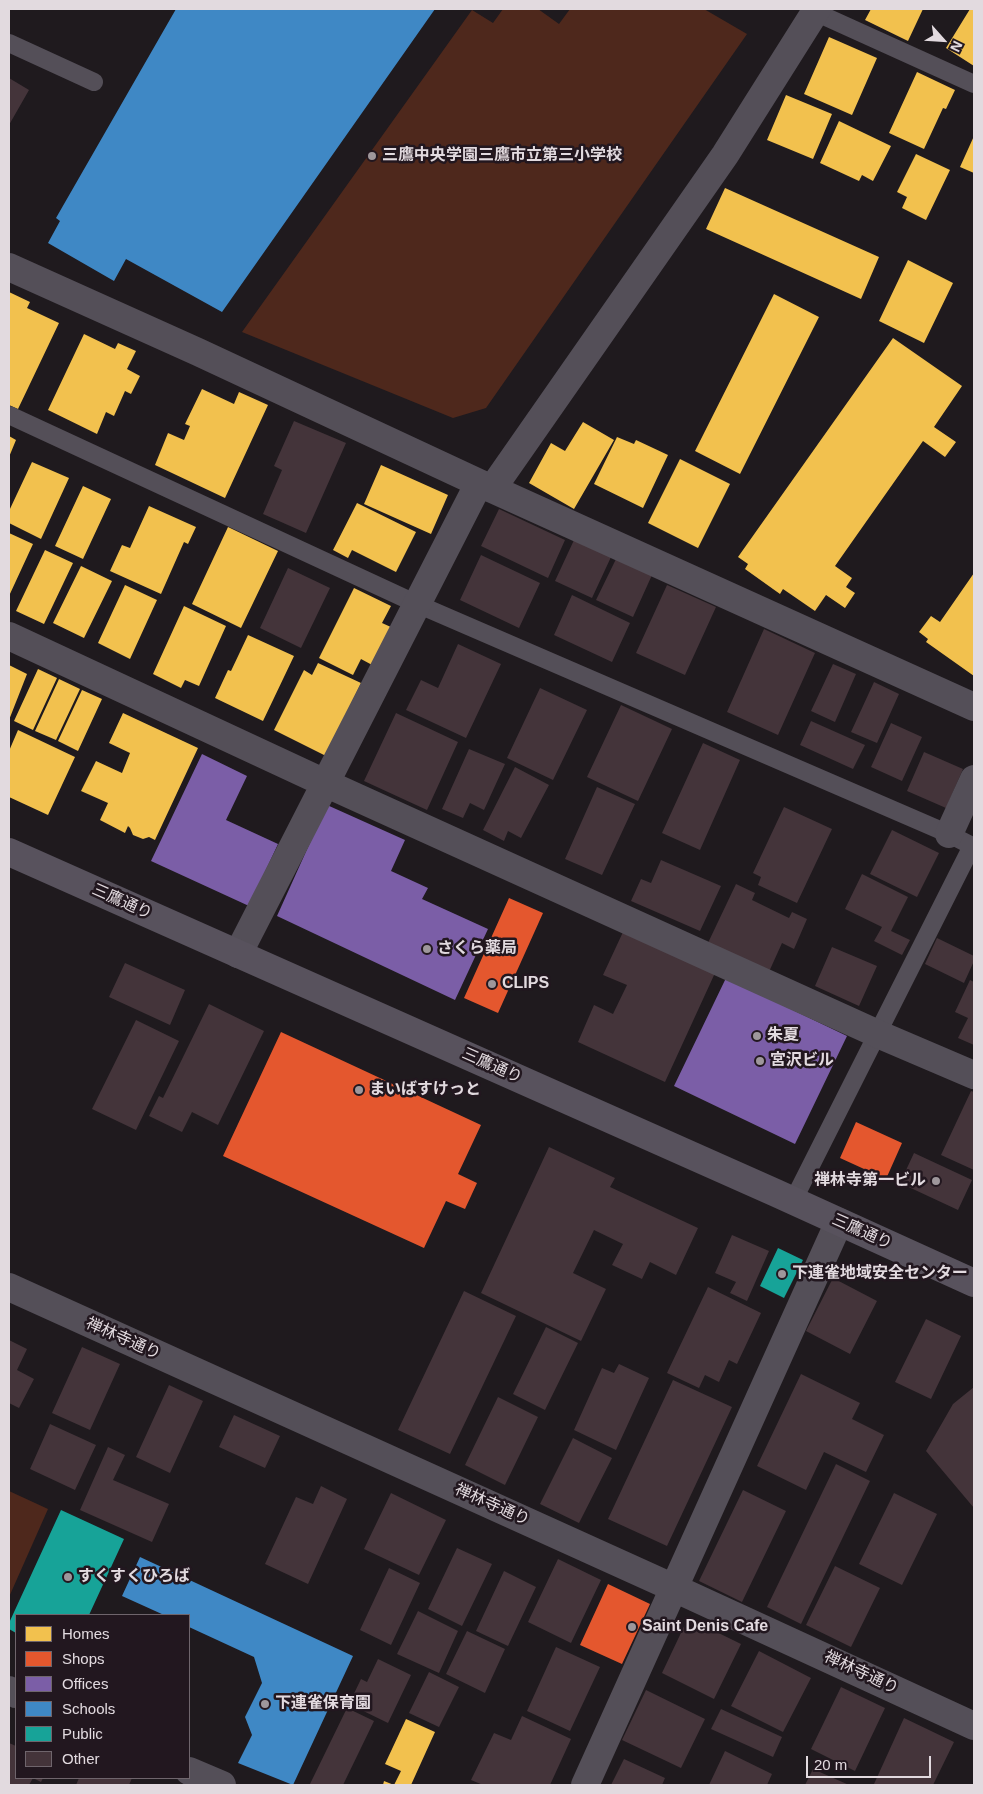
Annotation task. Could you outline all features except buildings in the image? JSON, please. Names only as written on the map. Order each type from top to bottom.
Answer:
[{"type":"main road","name":"三鷹通り","points":[[9,852],[776,1192],[974,1283]]},
{"type":"street","points":[[238,954],[417,604],[485,486],[726,155],[816,11]]},
{"type":"street","points":[[9,267],[198,352],[485,486],[974,707]]},
{"type":"street","points":[[9,636],[325,783],[878,1034],[974,1075]]},
{"type":"street","points":[[965,842],[974,779]]},
{"type":"street","points":[[584,1785],[839,1222]]},
{"type":"street","name":"禅林寺通り","points":[[9,1287],[974,1726]]},
{"type":"street","points":[[190,1771],[222,1785]]},
{"type":"lane","points":[[816,11],[974,84]]},
{"type":"lane","points":[[9,43],[94,82]]},
{"type":"lane","points":[[9,414],[417,604],[965,842],[878,1034],[793,1201]]},
{"type":"shaded area","points":[[503,9],[538,9],[559,24],[570,9],[704,9],[747,34],[486,408],[453,418],[242,332],[472,10],[493,23]]},
{"type":"shaded area","points":[[9,1491],[48,1509],[9,1597]]},
{"type":"place","name":"三鷹中央学園三鷹市立第三小学校","points":[[372,156]]},
{"type":"place","name":"さくら薬局","points":[[427,949]]},
{"type":"place","name":"CLIPS","points":[[492,984]]},
{"type":"place","name":"朱夏","points":[[757,1036]]},
{"type":"place","name":"宮沢ビル","points":[[760,1061]]},
{"type":"place","name":"まいばすけっと","points":[[359,1090]]},
{"type":"place","name":"禅林寺第一ビル","points":[[936,1181]]},
{"type":"place","name":"下連雀地域安全センター","points":[[782,1274]]},
{"type":"place","name":"すくすくひろば","points":[[68,1577]]},
{"type":"place","name":"Saint Denis Cafe","points":[[632,1627]]},
{"type":"place","name":"下連雀保育園","points":[[265,1704]]}]
